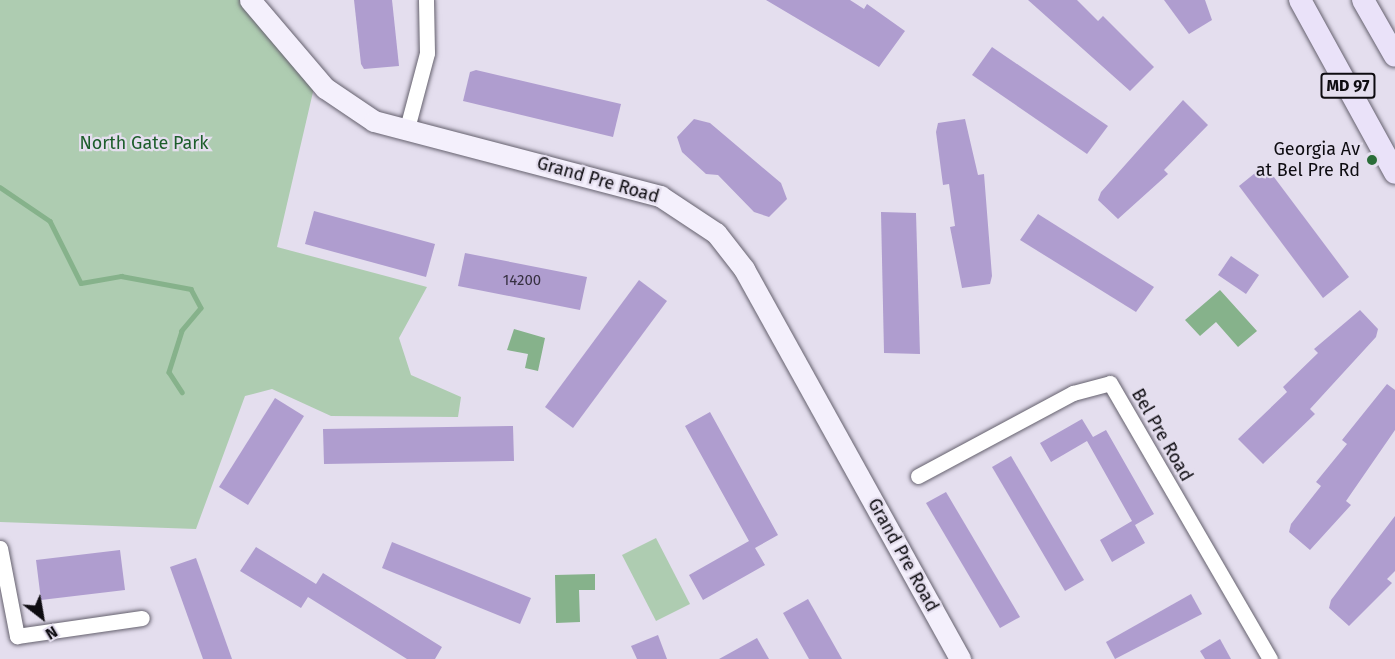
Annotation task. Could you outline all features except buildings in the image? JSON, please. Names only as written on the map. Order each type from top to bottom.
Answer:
[{"type":"main road","name":"MD 97","points":[[1300,0],[1395,173]]},
{"type":"main road","name":"MD 97","points":[[1363,0],[1395,56]]},
{"type":"street","name":"Grand Pre Road","points":[[250,0],[325,88],[374,121],[406,132],[660,196],[716,233],[744,269],[960,659]]},
{"type":"street","points":[[406,132],[427,53],[426,0]]},
{"type":"street","name":"Bel Pre Road","points":[[918,476],[1073,393],[1110,383],[1270,659]]},
{"type":"street","points":[[0,548],[17,636],[142,618]]},
{"type":"green space","name":"North Gate Park","points":[[0,0],[250,0],[316,79],[277,247],[427,287],[399,338],[411,375],[461,397],[458,417],[331,416],[272,389],[245,396],[196,529],[0,522]]},
{"type":"green space","points":[[656,538],[690,604],[656,621],[622,555]]},
{"type":"shaded area","points":[[1220,290],[1257,331],[1238,347],[1216,322],[1200,336],[1185,320]]},
{"type":"shaded area","points":[[514,329],[545,338],[538,371],[525,368],[528,354],[507,350]]},
{"type":"shaded area","points":[[595,574],[595,590],[579,590],[580,622],[556,623],[555,575]]},
{"type":"waterway","points":[[0,187],[50,221],[81,283],[121,276],[191,289],[201,308],[182,331],[169,372],[182,392]]},
{"type":"place","name":"Georgia Av at Bel Pre Rd","points":[[1372,160]]}]
